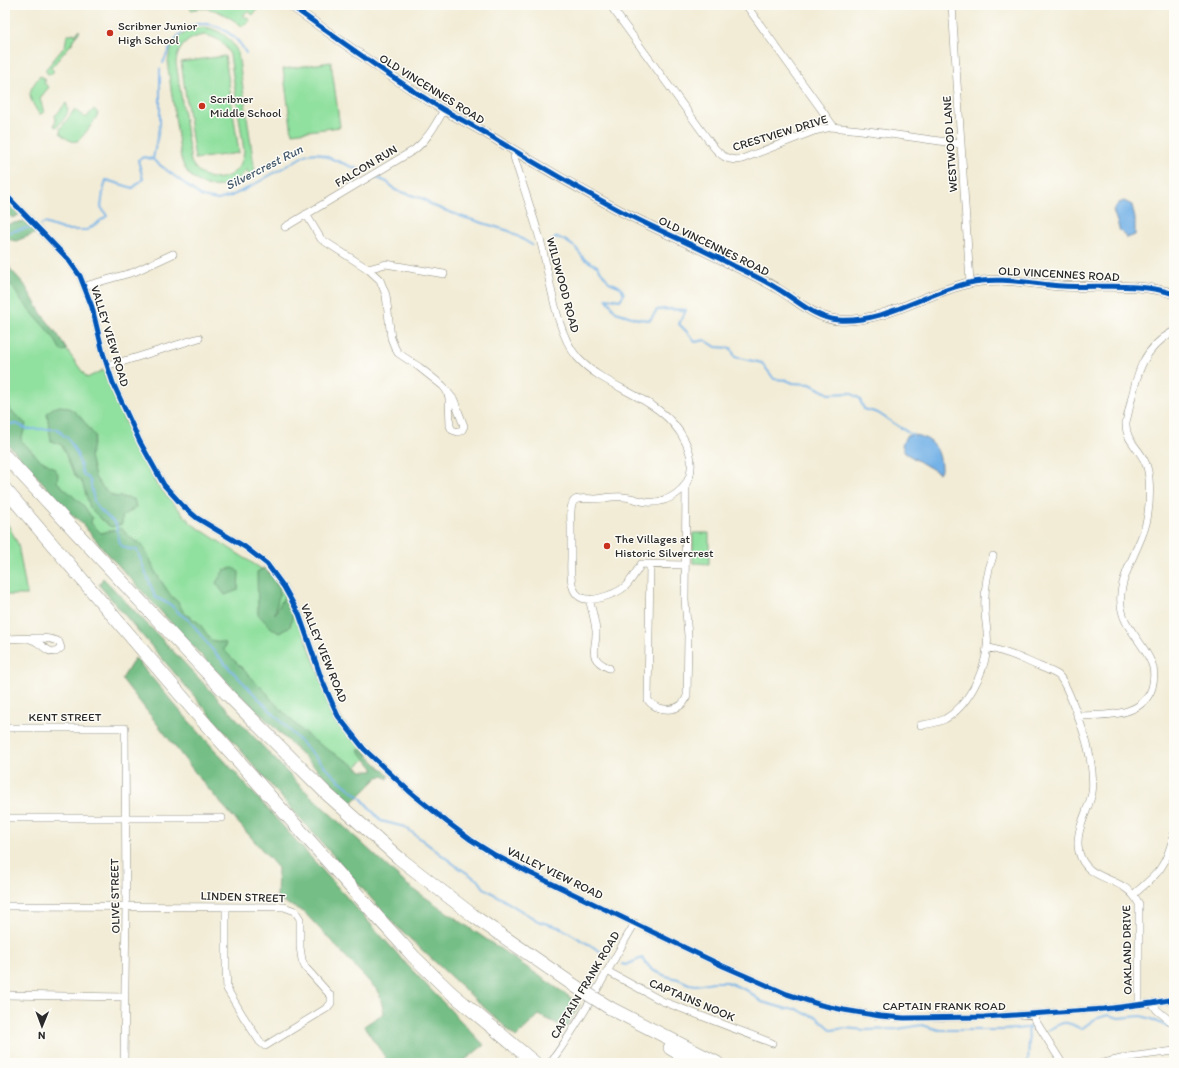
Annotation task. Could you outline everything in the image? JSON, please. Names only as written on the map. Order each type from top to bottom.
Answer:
[{"type":"highway","points":[[5,456],[227,694],[327,794],[400,858],[469,913],[575,986],[694,1063]]},
{"type":"highway","points":[[5,488],[202,720],[381,921],[432,974],[467,1007],[534,1062]]},
{"type":"highway","points":[[610,1008],[717,1063]]},
{"type":"street","name":"OLD VINCENNES ROAD","points":[[290,5],[370,62],[444,110],[499,141],[517,153],[613,207],[658,230],[717,257],[775,287],[810,311],[827,318],[836,320],[854,319],[886,313],[938,292],[970,282],[983,280],[1061,286],[1142,288],[1160,290],[1174,294]]},
{"type":"street","name":"CRESTVIEW DRIVE","points":[[610,5],[712,145],[724,158],[736,160],[742,159],[814,131],[834,127],[960,144]]},
{"type":"street","points":[[746,5],[834,127]]},
{"type":"street","name":"WESTWOOD LANE","points":[[952,5],[970,282]]},
{"type":"street","name":"FALCON RUN","points":[[285,227],[422,144],[429,136],[444,110]]},
{"type":"street","name":"WILDWOOD ROAD","points":[[517,153],[514,157],[541,244],[559,320],[568,343],[577,357],[592,371],[652,405],[673,424],[683,437],[690,452],[692,467],[686,483],[681,491],[666,500],[652,502],[623,497],[581,499],[572,503],[571,584],[581,597],[589,599]]},
{"type":"street","name":"VALLEY VIEW ROAD","points":[[5,194],[68,259],[85,286],[113,383],[140,442],[164,485],[183,506],[197,518],[245,547],[260,558],[273,572],[299,614],[320,674],[338,716],[364,749],[409,791],[471,840],[512,864],[635,923]]},
{"type":"street","points":[[306,214],[321,239],[368,269],[380,280],[384,289],[388,308],[391,338],[395,348],[398,353],[443,386],[454,400],[458,413],[464,424],[464,429],[459,432],[452,430],[450,426],[450,402],[447,392]]},
{"type":"street","points":[[85,286],[134,272],[173,254]]},
{"type":"street","points":[[368,269],[386,264],[444,274]]},
{"type":"street","points":[[1077,716],[1132,710],[1144,702],[1152,688],[1154,678],[1151,662],[1126,622],[1120,603],[1123,583],[1147,522],[1149,508],[1148,468],[1144,458],[1129,439],[1126,422],[1139,371],[1144,359],[1158,341],[1174,331]]},
{"type":"street","points":[[107,365],[199,338]]},
{"type":"street","points":[[650,564],[648,700],[651,704],[661,709],[679,707],[686,700],[687,696],[688,636],[685,600],[686,483]]},
{"type":"street","points":[[921,725],[935,723],[945,719],[965,700],[975,685],[983,664],[987,647],[984,610],[986,586],[994,556]]},
{"type":"street","points":[[609,668],[602,665],[595,657],[594,649],[596,630],[589,599],[600,598],[623,589],[641,564],[686,565]]},
{"type":"street","points":[[5,638],[30,639]]},
{"type":"street","name":"OAKLAND DRIVE","points":[[987,647],[1023,658],[1047,669],[1059,676],[1066,687],[1088,746],[1093,781],[1090,804],[1078,837],[1080,852],[1087,866],[1091,870],[1100,876],[1124,886],[1134,894],[1139,904],[1140,1005]]},
{"type":"street","name":"KENT STREET","points":[[5,728],[125,728]]},
{"type":"street","name":"OLIVE STREET","points":[[124,1063],[126,906],[125,728]]},
{"type":"street","points":[[5,818],[222,818]]},
{"type":"street","points":[[1134,894],[1155,876],[1165,864],[1174,834]]},
{"type":"street","name":"LINDEN STREET","points":[[5,906],[284,907],[295,911],[300,919],[300,947],[302,960],[305,967],[332,996],[331,1003],[327,1008],[265,1046],[260,1042],[227,989],[226,907]]},
{"type":"street","name":"CAPTAIN FRANK ROAD","points":[[550,1063],[581,1017],[635,923],[723,966],[776,989],[809,1001],[844,1010],[880,1016],[927,1018],[1032,1015],[1140,1005],[1174,999]]},
{"type":"street","name":"CAPTAINS NOOK","points":[[607,970],[662,1001],[772,1043]]},
{"type":"street","points":[[5,995],[125,997]]},
{"type":"street","points":[[1152,1003],[1157,1010],[1174,1024]]},
{"type":"street","points":[[1032,1015],[1062,1063]]},
{"type":"street","points":[[1104,1063],[1129,1057],[1174,1051]]},
{"type":"green space","points":[[189,5],[194,5],[197,7],[199,5],[260,5],[253,15],[248,11],[243,15],[250,20],[247,24],[242,26],[218,12],[206,8],[191,10]]},
{"type":"green space","points":[[203,27],[220,32],[232,43],[238,53],[255,173],[248,174],[247,169],[239,178],[230,184],[220,186],[210,186],[201,183],[192,177],[185,169],[181,158],[168,60],[177,40],[188,31]],"holes":[[[199,36],[209,36],[220,41],[226,47],[230,55],[244,151],[242,161],[237,169],[230,175],[222,178],[205,176],[198,171],[191,162],[176,62],[179,51],[185,43]]]},
{"type":"green space","points":[[79,30],[80,31],[72,41],[73,42],[51,68],[54,71],[50,75],[48,74],[45,70],[65,46],[67,35],[74,33],[75,35]]},
{"type":"green space","points":[[225,56],[239,153],[195,159],[181,62]]},
{"type":"green space","points":[[331,62],[340,127],[292,133],[283,69]]},
{"type":"green space","points":[[40,76],[46,80],[44,83],[49,87],[40,98],[44,113],[39,114],[30,95],[32,87]]},
{"type":"green space","points":[[66,103],[68,110],[66,116],[57,127],[54,126],[56,120],[55,115]]},
{"type":"green space","points":[[75,109],[86,118],[94,109],[98,113],[86,133],[77,141],[70,140],[60,133],[60,129]]},
{"type":"green space","points":[[5,201],[19,215],[12,218],[5,211]]},
{"type":"green space","points":[[24,221],[36,233],[16,241],[5,240],[5,225]]},
{"type":"green space","points":[[5,259],[11,270],[24,284],[41,313],[58,335],[67,350],[61,351],[54,338],[21,300],[5,276]]},
{"type":"green space","points":[[5,265],[87,378],[103,370],[125,421],[157,485],[192,524],[274,577],[297,614],[329,702],[369,756],[337,783],[183,625],[5,432]]},
{"type":"green space","points":[[5,398],[9,403],[10,410],[26,424],[21,440],[39,459],[54,468],[58,474],[57,482],[84,506],[92,518],[91,523],[101,533],[122,528],[128,536],[142,545],[154,570],[171,596],[178,602],[184,613],[199,623],[211,640],[226,643],[224,650],[268,694],[269,697],[288,717],[308,735],[322,746],[362,771],[373,771],[373,768],[358,750],[361,749],[389,776],[388,779],[383,776],[378,777],[352,803],[214,669],[5,441]]},
{"type":"green space","points":[[60,406],[71,409],[76,413],[95,436],[90,456],[95,477],[102,487],[113,496],[134,499],[136,507],[122,517],[122,524],[111,527],[90,508],[82,482],[76,477],[71,468],[62,445],[51,441],[47,413],[53,408]]},
{"type":"green space","points":[[5,519],[18,544],[27,595],[5,595]]},
{"type":"green space","points":[[693,533],[709,533],[709,564],[693,563]]},
{"type":"green space","points":[[233,568],[239,572],[238,590],[225,595],[216,583],[224,570]]},
{"type":"green space","points":[[264,568],[272,576],[280,590],[275,614],[285,595],[293,614],[290,627],[279,633],[269,626],[258,614],[257,572]]},
{"type":"green space","points":[[103,578],[300,786],[406,884],[580,1004],[566,1028],[539,1015],[516,1037],[393,923],[268,782],[99,585]]},
{"type":"green space","points":[[135,658],[180,711],[409,967],[484,1045],[461,1063],[389,1063],[364,1026],[384,1013],[379,992],[304,912],[277,899],[278,868],[205,785],[122,679]]},
{"type":"water","points":[[1124,201],[1132,205],[1135,219],[1135,235],[1127,238],[1120,231],[1113,210],[1119,203]]},
{"type":"water","points":[[914,435],[927,439],[935,446],[941,463],[941,470],[939,473],[905,453],[902,445],[906,436]]},
{"type":"waterway","points":[[163,63],[179,35],[191,27],[200,24],[209,24],[227,32],[241,45],[246,53]]},
{"type":"waterway","points":[[153,159],[160,124],[160,69]]},
{"type":"waterway","name":"Silvercrest Run","points":[[41,225],[44,223],[65,230],[87,230],[107,216],[101,207],[106,180],[133,188],[143,179],[138,160],[144,157],[152,159],[202,197],[218,200],[248,188],[307,154],[317,153],[365,172]]},
{"type":"waterway","name":"Silvercrest Run","points":[[377,178],[387,182],[395,190],[424,199],[431,205],[463,217],[509,231],[532,245]]},
{"type":"waterway","name":"Silvercrest Run","points":[[5,233],[32,227]]},
{"type":"waterway","name":"Silvercrest Run","points":[[551,242],[557,237],[566,241],[576,248],[584,259],[597,266],[609,282],[621,287],[624,294],[620,300],[606,298],[616,312],[638,319],[650,320],[657,310],[686,310],[679,324],[695,342],[705,340],[716,347],[731,348],[735,357],[762,363],[774,379],[786,380],[793,383],[810,384],[829,394],[850,393],[859,398],[864,409],[878,413],[915,437]]},
{"type":"waterway","points":[[5,422],[7,424],[17,424],[27,429],[58,429],[68,438],[77,454],[83,474],[90,480],[94,501],[98,508],[116,524],[120,545],[129,549],[137,550],[155,597],[171,605],[190,621],[210,647],[230,669],[334,776],[361,798],[381,821],[405,827],[455,865],[479,881],[484,888],[538,921],[561,928],[610,957]]},
{"type":"waterway","points":[[622,964],[626,965],[642,958],[652,970],[689,984],[696,985],[713,982],[727,982],[748,991],[762,1002],[787,1009],[797,1009],[806,1014],[817,1017],[832,1030],[845,1028],[865,1030],[897,1029],[922,1025],[939,1030],[1004,1030],[1037,1027]]},
{"type":"waterway","points":[[1048,1030],[1061,1023],[1068,1023],[1081,1029],[1095,1019],[1108,1015],[1119,1018],[1141,1016],[1152,1019],[1168,1027],[1171,1026]]},
{"type":"waterway","points":[[1028,1027],[1028,1063]]},
{"type":"cycle path","points":[[290,5],[366,59],[444,110],[630,216],[762,280],[785,293],[806,308],[829,319],[855,320],[872,317],[969,283],[992,280],[1062,286],[1119,286],[1148,288],[1174,294]]},
{"type":"cycle path","points":[[5,194],[68,259],[80,276],[92,307],[103,353],[113,383],[140,442],[164,485],[183,506],[197,518],[245,547],[267,564],[284,587],[299,614],[322,680],[338,716],[364,749],[409,791],[471,840],[495,855],[530,873],[723,966],[787,994],[821,1005],[880,1016],[904,1018],[984,1017],[1104,1009],[1174,999]]},
{"type":"place","name":"Scribner Junior High School","points":[[110,33]]},
{"type":"place","name":"Scribner Middle School","points":[[202,106]]},
{"type":"place","name":"The Villages at Historic Silvercrest","points":[[607,546]]}]
